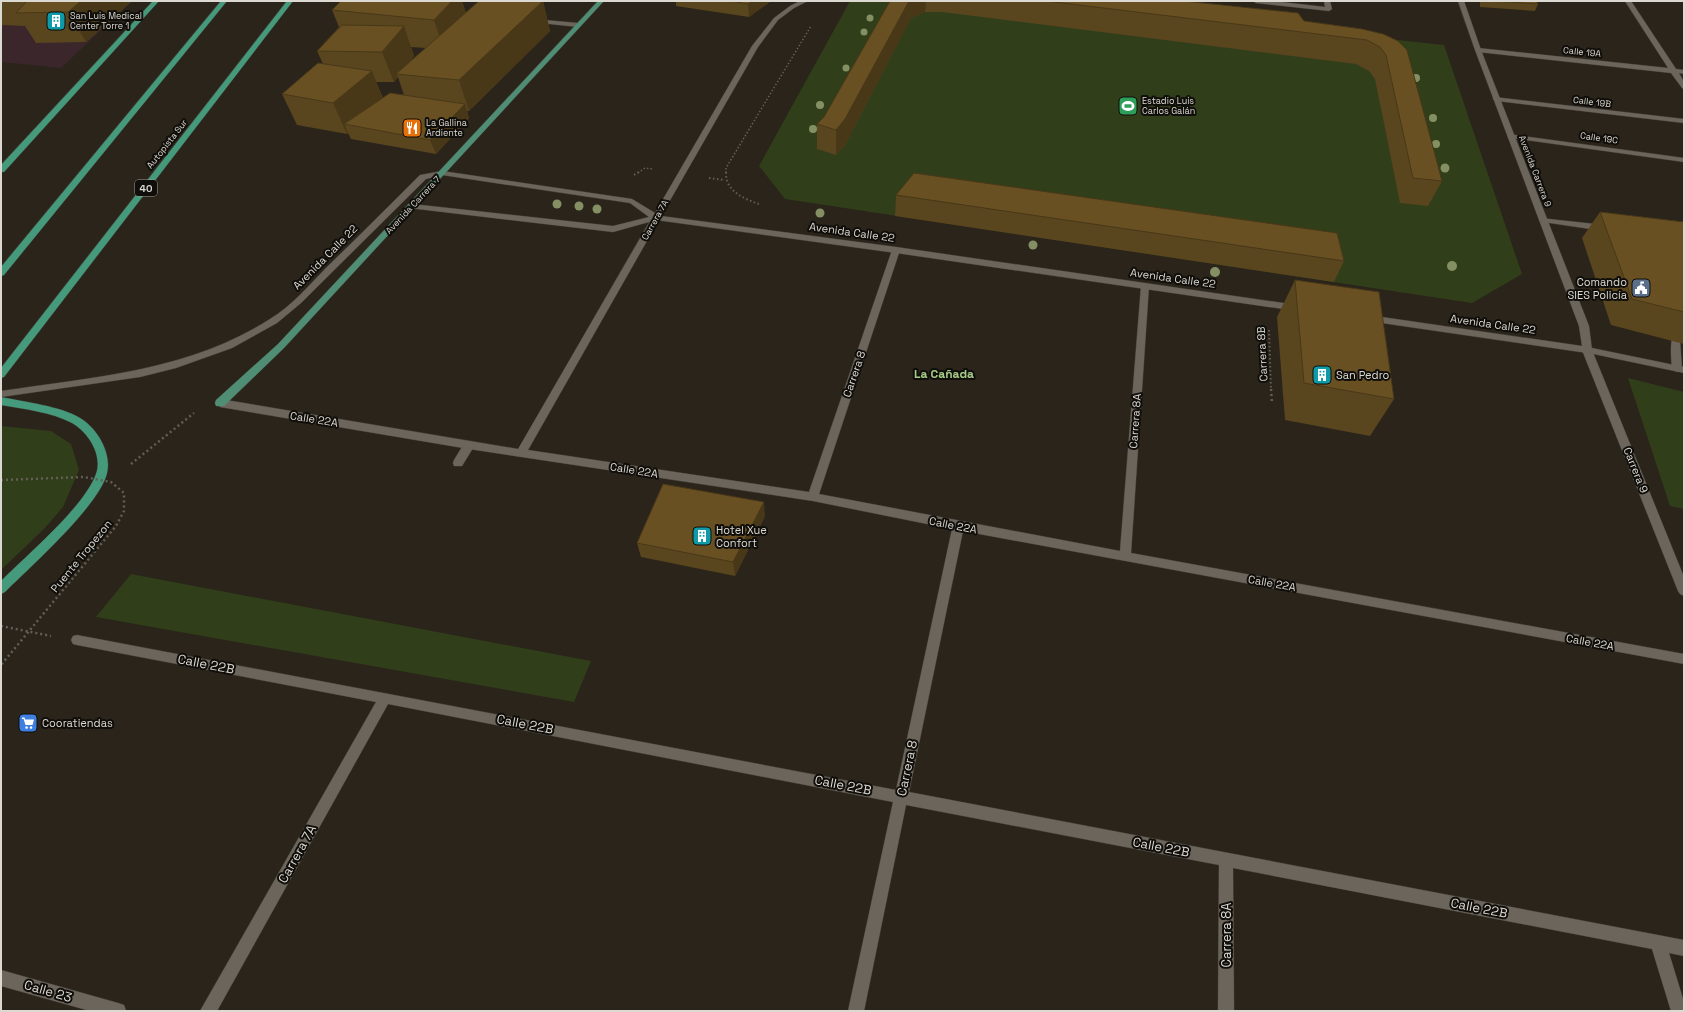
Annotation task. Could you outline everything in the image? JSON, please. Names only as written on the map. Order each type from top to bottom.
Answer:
[{"type":"highway","points":[[1,170],[156,1]]},
{"type":"highway","points":[[1,273],[97,154],[224,1]]},
{"type":"highway","name":"Autopista Sur","points":[[1,375],[290,1]]},
{"type":"highway","points":[[1,401],[76,420],[93,434],[100,454],[102,473],[88,499],[1,589]]},
{"type":"main road","name":"Avenida Carrera 7","points":[[220,403],[281,346],[601,1]]},
{"type":"street","name":"Carrera 7A","points":[[521,453],[680,174],[755,46],[776,19],[792,7],[805,1]]},
{"type":"street","points":[[1256,1],[1329,9],[1327,1]]},
{"type":"street","name":"Avenida Carrera 9","points":[[1462,1],[1478,50],[1584,326],[1587,350]]},
{"type":"street","points":[[1628,1],[1684,87]]},
{"type":"street","points":[[524,19],[578,25]]},
{"type":"street","name":"Calle 19A","points":[[1478,50],[1684,72]]},
{"type":"street","name":"Calle 19B","points":[[1497,100],[1684,121]]},
{"type":"street","name":"Calle 19C","points":[[1511,136],[1684,160]]},
{"type":"street","name":"Avenida Calle 22","points":[[1,394],[140,374],[174,366],[229,346],[274,321],[298,301],[422,177],[442,173],[632,201],[656,218]]},
{"type":"street","name":"Avenida Calle 22","points":[[412,206],[613,229],[656,218],[896,250],[1306,309]]},
{"type":"street","points":[[1543,220],[1614,229]]},
{"type":"street","name":"Carrera 8","points":[[812,497],[896,250]]},
{"type":"street","name":"Carrera 8A","points":[[1125,556],[1145,286]]},
{"type":"street","points":[[1680,370],[1675,340],[1678,325],[1684,314]]},
{"type":"street","name":"Avenida Calle 22","points":[[1361,317],[1587,350],[1680,370]]},
{"type":"street","name":"Carrera 9","points":[[1587,350],[1680,574],[1684,591]]},
{"type":"street","name":"Calle 22A","points":[[220,403],[469,445],[812,497],[958,526],[1684,660]]},
{"type":"street","points":[[458,463],[469,445]]},
{"type":"street","name":"Carrera 8","points":[[856,1011],[958,526]]},
{"type":"street","name":"Calle 22B","points":[[77,640],[386,698],[1684,948]]},
{"type":"street","name":"Carrera 7A","points":[[208,1011],[386,698]]},
{"type":"street","name":"Carrera 8A","points":[[1226,859],[1226,1011]]},
{"type":"street","points":[[1658,943],[1679,1011]]},
{"type":"street","name":"Calle 23","points":[[1,978],[118,1011]]},
{"type":"path","points":[[766,205],[748,200],[731,190],[725,180],[726,168],[814,20]]},
{"type":"path","name":"Carrera 8B","points":[[1267,304],[1272,403]]},
{"type":"path","name":"Puente Tropezon","points":[[1,480],[84,477],[111,482],[124,493],[124,511],[116,526],[1,665]]},
{"type":"path","points":[[1,626],[77,640]]},
{"type":"shaded area","points":[[25,1],[132,1],[61,68],[1,62],[1,16]]},
{"type":"green space","name":"Estadio Luis Carlos Galán","points":[[850,1],[1035,1],[1444,45],[1522,274],[1472,303],[785,199],[759,166]]},
{"type":"green space","points":[[1628,378],[1684,392],[1684,509],[1670,506]]},
{"type":"green space","points":[[1,426],[51,431],[71,444],[79,470],[63,507],[44,529],[1,570]]},
{"type":"green space","points":[[131,574],[591,661],[574,702],[96,617]]},
{"type":"building","points":[[27,1],[81,1],[68,12],[16,13]]},
{"type":"building","points":[[341,1],[452,1],[434,20],[332,10]]},
{"type":"building","points":[[479,1],[543,1],[459,80],[396,74]]},
{"type":"building","points":[[730,1],[752,1],[748,4]]},
{"type":"building","points":[[890,1],[909,1],[845,119],[836,130],[817,124],[824,117]]},
{"type":"building","points":[[1046,1],[1184,1],[1298,13],[1304,21],[1362,29],[1383,34],[1398,41],[1407,50],[1442,181],[1413,178],[1386,55],[1380,47],[1367,40]]},
{"type":"building","points":[[1493,1],[1536,1],[1538,4]]},
{"type":"building","points":[[342,25],[404,26],[382,52],[317,51]]},
{"type":"building","points":[[318,63],[372,71],[333,103],[282,94]]},
{"type":"building","points":[[390,93],[465,104],[430,140],[344,124]]},
{"type":"building","points":[[914,173],[1337,233],[1344,261],[896,195]]},
{"type":"building","points":[[1600,212],[1684,222],[1684,312],[1632,299]]},
{"type":"building","points":[[1295,280],[1379,292],[1394,399],[1304,383]]},
{"type":"building","name":"Hotel Xue Confort","points":[[663,484],[764,502],[733,562],[637,543]]},
{"type":"place","name":"San Luis Medical Center Torre 1","points":[[56,21]]},
{"type":"place","name":"Estadio Luis Carlos Galán","points":[[1128,106]]},
{"type":"place","name":"La Gallina Ardiente","points":[[412,128]]},
{"type":"place","name":"Comando SIES Policía","points":[[1641,288]]},
{"type":"place","name":"San Pedro","points":[[1322,375]]},
{"type":"place","name":"Hotel Xue Confort","points":[[702,536]]},
{"type":"place","name":"Cooratiendas","points":[[28,723]]},
{"type":"district","name":"La Cañada","points":[[944,374]]}]
